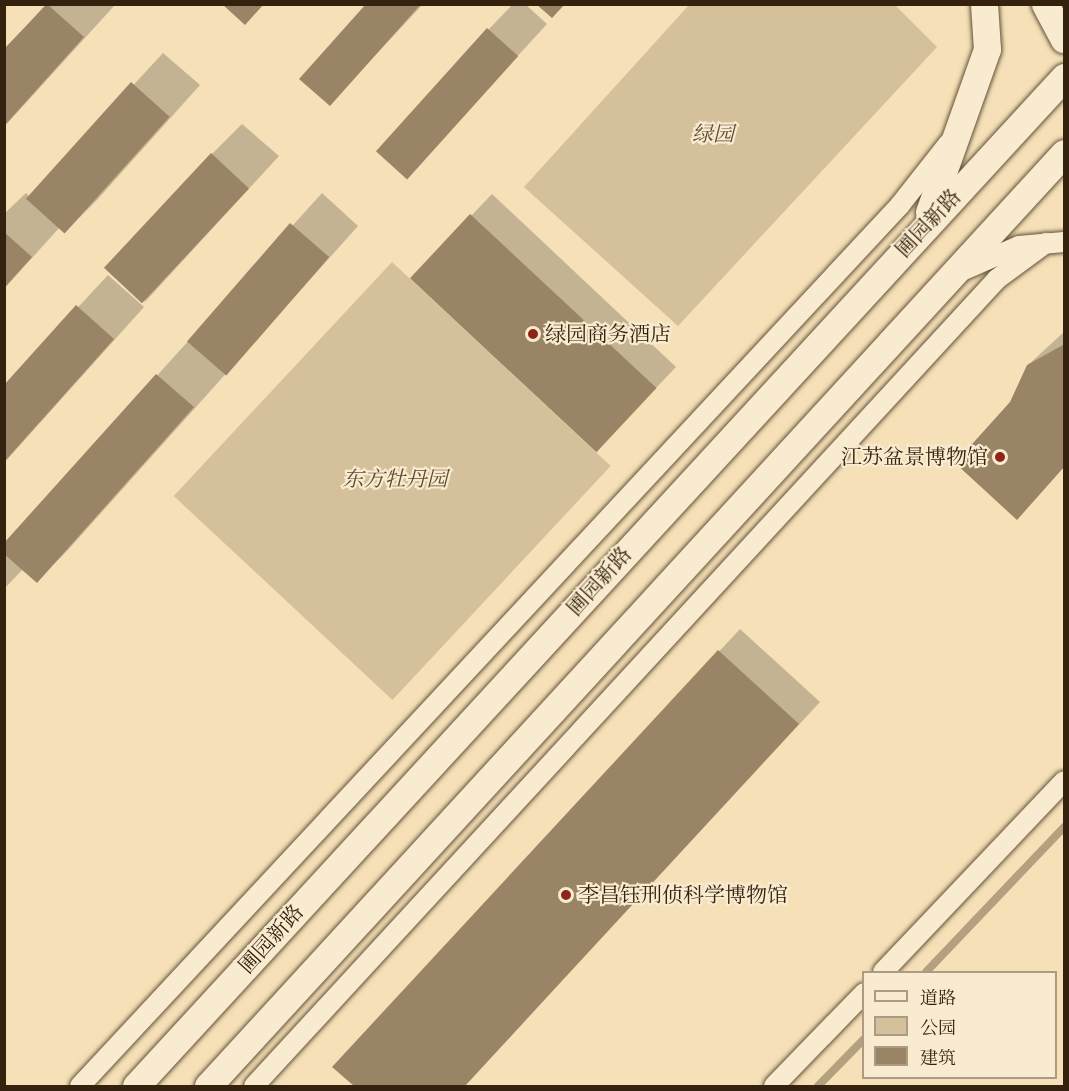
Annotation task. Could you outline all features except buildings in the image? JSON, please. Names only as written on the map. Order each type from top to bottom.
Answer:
[{"type":"street","points":[[922,228],[964,123],[987,50],[984,4]]},
{"type":"street","points":[[1045,4],[1065,39]]},
{"type":"street","name":"圃园新路","points":[[136,1086],[922,228],[1065,77]]},
{"type":"street","points":[[80,1086],[891,214],[964,123]]},
{"type":"street","points":[[208,1086],[1065,153]]},
{"type":"street","points":[[954,274],[1019,246],[1055,242]]},
{"type":"street","points":[[254,1086],[997,279],[1055,242]]},
{"type":"street","points":[[884,971],[1065,781]]},
{"type":"street","points":[[774,1086],[862,995]]},
{"type":"green space","name":"绿园","points":[[689,5],[895,5],[937,47],[678,326],[524,187]]},
{"type":"green space","name":"东方牡丹园","points":[[392,262],[611,466],[392,700],[174,496]]},
{"type":"waterway","points":[[927,971],[1064,827]]},
{"type":"waterway","points":[[818,1086],[862,1041]]},
{"type":"place","name":"绿园商务酒店","points":[[533,334]]},
{"type":"place","name":"江苏盆景博物馆","points":[[1000,457]]},
{"type":"place","name":"李昌钰刑侦科学博物馆","points":[[566,895]]}]
